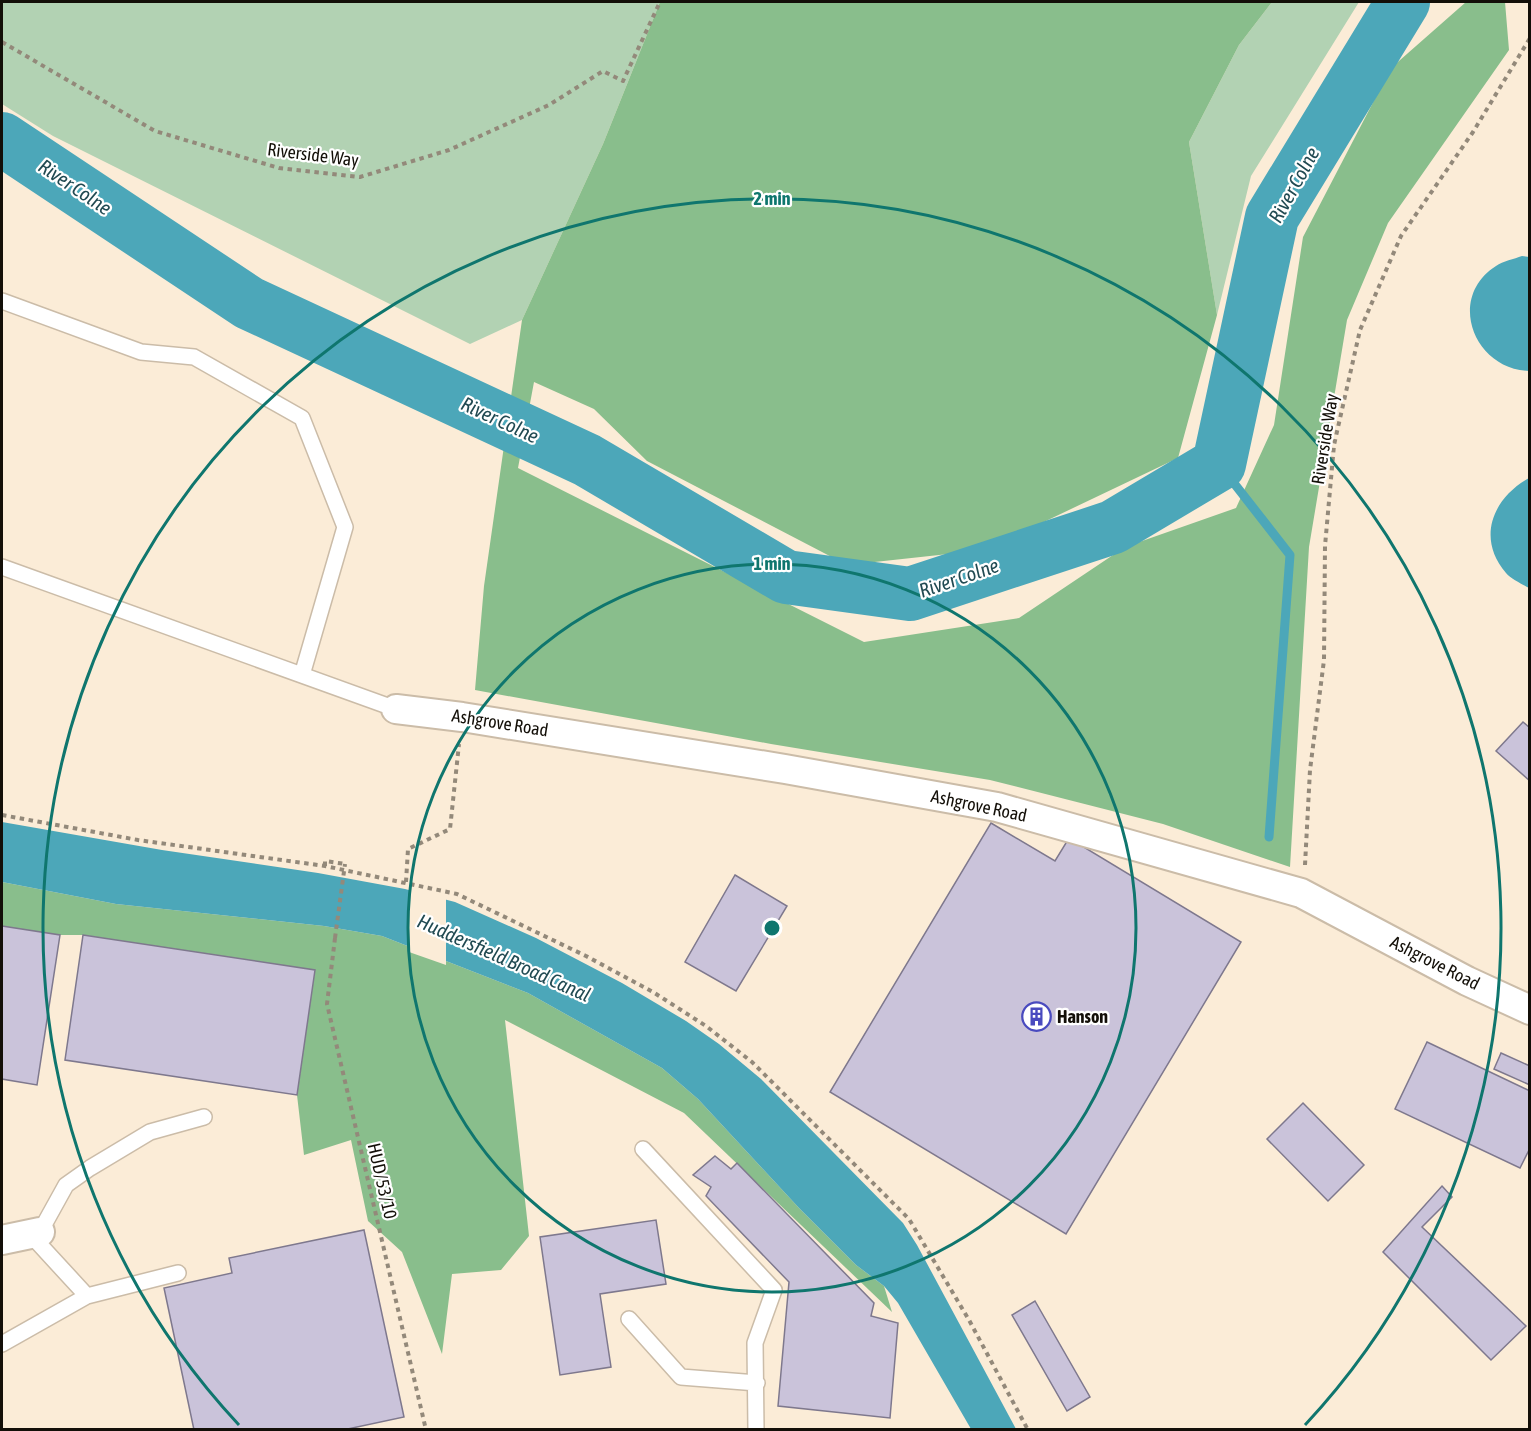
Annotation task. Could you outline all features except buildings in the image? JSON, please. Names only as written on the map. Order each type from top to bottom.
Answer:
[{"type":"street","name":"Ashgrove Road","points":[[396,709],[462,717],[785,769],[997,807],[1301,892],[1467,981],[1530,1010]]},
{"type":"street","points":[[2,1240],[35,1233]]},
{"type":"lane","points":[[2,302],[141,352],[194,357],[302,418],[345,527],[302,675]]},
{"type":"lane","points":[[2,567],[396,709]]},
{"type":"lane","points":[[87,1296],[35,1233],[66,1185],[150,1132],[204,1117]]},
{"type":"lane","points":[[643,1149],[774,1290],[755,1343],[756,1430]]},
{"type":"lane","points":[[2,1344],[87,1296],[178,1273]]},
{"type":"lane","points":[[629,1318],[681,1377],[757,1383]]},
{"type":"path","name":"Riverside Way","points":[[2,42],[155,130],[290,169],[360,177],[449,150],[549,105],[603,71],[623,81],[660,2]]},
{"type":"path","name":"Riverside Way","points":[[1301,892],[1310,770],[1324,660],[1325,546],[1334,445],[1360,330],[1401,236],[1473,132],[1530,38]]},
{"type":"path","points":[[406,882],[408,849],[450,829],[462,717]]},
{"type":"path","points":[[2,815],[138,840],[325,866],[457,894],[586,956],[688,1015],[752,1062],[909,1219],[952,1290],[1028,1430]]},
{"type":"path","name":"HUD/53/10","points":[[325,866],[325,861],[345,864],[327,1004],[426,1430]]},
{"type":"green space","points":[[2,2],[660,2],[603,144],[522,320],[470,344],[53,136],[2,104]]},
{"type":"green space","points":[[660,2],[1272,2],[1239,45],[1189,142],[1217,315],[1178,458],[985,550],[847,565],[647,461],[594,409],[534,382],[518,468],[864,642],[1019,618],[1125,547],[1236,508],[1274,425],[1303,237],[1391,68],[1466,2],[1505,2],[1509,50],[1388,223],[1347,320],[1309,547],[1290,867],[1163,824],[990,780],[771,744],[475,690],[484,586],[522,320],[603,144]]},
{"type":"green space","points":[[1272,2],[1359,2],[1251,176],[1217,315],[1189,142],[1239,45]]},
{"type":"green space","points":[[2,882],[116,904],[324,926],[382,936],[528,993],[662,1068],[698,1099],[799,1208],[856,1265],[884,1286],[892,1312],[684,1113],[505,1020],[529,1236],[501,1270],[452,1274],[442,1354],[402,1252],[368,1221],[351,1140],[304,1155],[297,1095],[315,970],[83,935],[60,935],[2,926]]},
{"type":"water","points":[[1522,256],[1529,257],[1529,371],[1510,367],[1494,358],[1481,345],[1473,330],[1470,313],[1472,296],[1481,280],[1499,264]]},
{"type":"water","points":[[1529,478],[1529,588],[1506,573],[1497,560],[1492,546],[1491,533],[1493,520],[1506,496]]},
{"type":"water","name":"Huddersfield Broad Canal","points":[[2,822],[162,850],[318,873],[405,889],[455,902],[536,938],[622,983],[686,1021],[719,1044],[761,1079],[903,1223],[1016,1429],[971,1429],[898,1303],[884,1286],[856,1265],[799,1208],[698,1099],[662,1068],[528,993],[382,936],[324,926],[116,904],[2,882]]},
{"type":"pier","points":[[409,887],[446,897],[446,965],[409,952]]},
{"type":"waterway","name":"River Colne","points":[[2,139],[249,303],[587,460],[786,577],[910,594],[1113,527],[1219,464],[1272,217],[1403,2]]},
{"type":"waterway","points":[[1219,464],[1290,555],[1269,837]]},
{"type":"place","name":"Hanson","points":[[1036,1017]]}]
